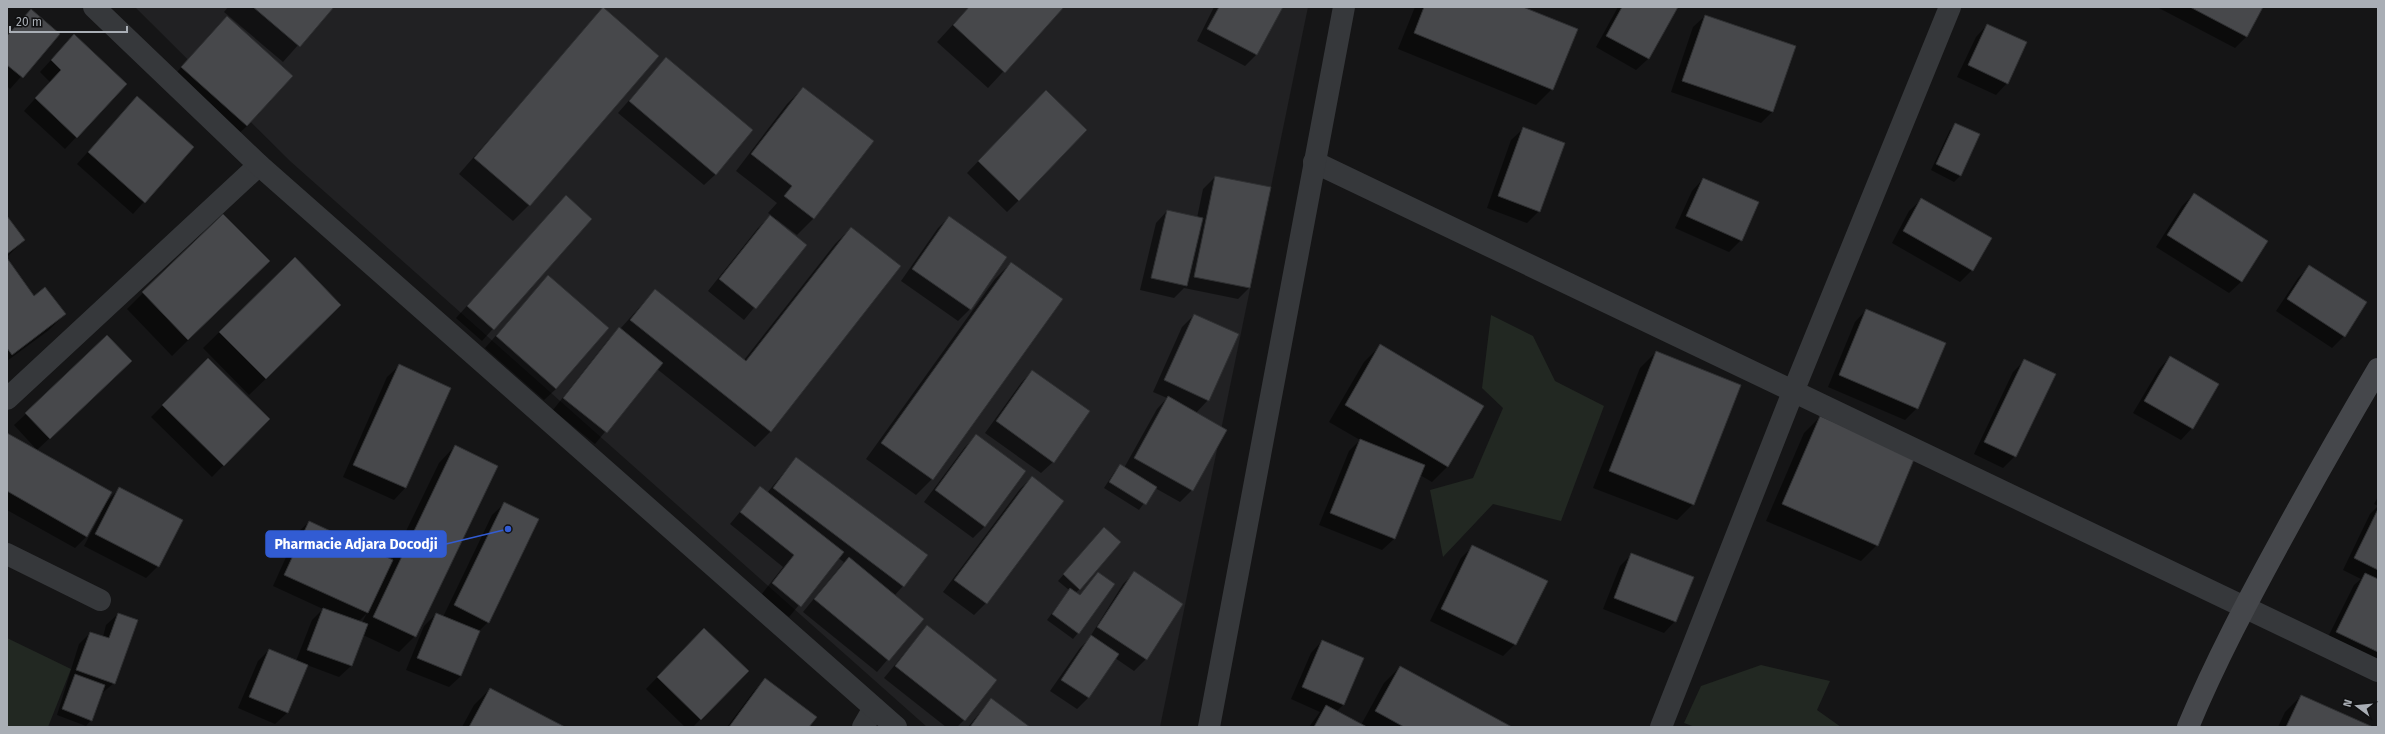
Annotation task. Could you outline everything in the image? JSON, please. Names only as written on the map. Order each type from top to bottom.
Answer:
[{"type":"main road","points":[[2188,727],[2204,687],[2244,607],[2327,453],[2378,369]]},
{"type":"street","points":[[94,7],[259,165],[896,727]]},
{"type":"street","points":[[1208,727],[1344,7]]},
{"type":"street","points":[[1661,727],[1793,392],[1950,7]]},
{"type":"street","points":[[1314,162],[2378,671]]},
{"type":"street","points":[[7,399],[259,165]]},
{"type":"street","points":[[7,554],[100,600]]},
{"type":"street","points":[[863,727],[874,708]]},
{"type":"shaded area","points":[[135,7],[1308,7],[1160,727],[927,727],[290,161]]},
{"type":"shaded area","points":[[1491,315],[1533,336],[1555,381],[1604,406],[1561,521],[1493,504],[1443,557],[1430,490],[1473,478],[1503,408],[1482,388]]},
{"type":"shaded area","points":[[7,638],[71,669],[48,727],[7,727]]},
{"type":"shaded area","points":[[1761,665],[1830,681],[1817,710],[1841,727],[1695,727],[1684,723],[1701,686]]},
{"type":"building","points":[[253,7],[334,7],[300,47]]},
{"type":"building","points":[[603,7],[659,56],[530,206],[474,158]]},
{"type":"building","points":[[969,7],[1064,7],[1005,73],[953,25]]},
{"type":"building","points":[[1219,7],[1283,7],[1257,55],[1207,29]]},
{"type":"building","points":[[1424,7],[1523,7],[1578,29],[1553,90],[1414,33]]},
{"type":"building","points":[[1622,7],[1678,7],[1649,59],[1606,36]]},
{"type":"building","points":[[2190,7],[2263,7],[2247,37]]},
{"type":"building","points":[[31,9],[60,34],[23,78],[7,65],[7,36]]},
{"type":"building","points":[[1705,15],[1796,46],[1773,112],[1682,81]]},
{"type":"building","points":[[227,16],[293,76],[247,126],[181,67]]},
{"type":"building","points":[[1987,24],[2027,42],[2008,84],[1968,65]]},
{"type":"building","points":[[74,34],[127,84],[77,138],[35,98],[61,70],[51,60]]},
{"type":"building","points":[[666,57],[753,130],[716,175],[629,101]]},
{"type":"building","points":[[803,87],[874,141],[814,219],[784,196],[792,186],[751,154]]},
{"type":"building","points":[[1046,90],[1087,130],[1019,201],[978,161]]},
{"type":"building","points":[[137,96],[194,147],[145,203],[88,152]]},
{"type":"building","points":[[1955,123],[1980,134],[1961,176],[1936,164]]},
{"type":"building","points":[[1523,127],[1565,143],[1540,212],[1498,196]]},
{"type":"building","points":[[1215,176],[1271,187],[1250,288],[1194,277]]},
{"type":"building","points":[[1703,178],[1759,202],[1742,241],[1686,216]]},
{"type":"building","points":[[2194,193],[2268,241],[2242,282],[2167,235]]},
{"type":"building","points":[[566,195],[592,219],[494,330],[467,306]]},
{"type":"building","points":[[1921,198],[1992,238],[1973,271],[1903,231]]},
{"type":"building","points":[[1167,210],[1203,218],[1187,286],[1151,278]]},
{"type":"building","points":[[223,214],[270,261],[188,340],[142,292]]},
{"type":"building","points":[[770,215],[807,245],[756,309],[719,279]]},
{"type":"building","points":[[7,216],[25,240],[7,254]]},
{"type":"building","points":[[949,216],[1007,257],[971,310],[912,269]]},
{"type":"building","points":[[851,227],[901,266],[771,432],[630,320],[655,289],[746,361]]},
{"type":"building","points":[[295,257],[341,305],[266,379],[219,332]]},
{"type":"building","points":[[7,258],[34,296],[45,287],[66,314],[12,355],[7,348]]},
{"type":"building","points":[[1011,262],[1063,299],[933,480],[881,443]]},
{"type":"building","points":[[2309,265],[2367,302],[2345,337],[2287,299]]},
{"type":"building","points":[[548,275],[609,328],[556,389],[496,336]]},
{"type":"building","points":[[1866,309],[1946,343],[1918,409],[1839,375]]},
{"type":"building","points":[[1194,314],[1239,334],[1209,401],[1164,380]]},
{"type":"building","points":[[619,327],[663,363],[607,433],[563,398]]},
{"type":"building","points":[[107,335],[132,361],[50,439],[25,413]]},
{"type":"building","points":[[1380,344],[1484,406],[1448,467],[1345,405]]},
{"type":"building","points":[[1656,351],[1741,385],[1694,505],[1609,471]]},
{"type":"building","points":[[2170,356],[2219,384],[2193,429],[2144,401]]},
{"type":"building","points":[[208,358],[270,419],[224,466],[162,405]]},
{"type":"building","points":[[2024,359],[2056,374],[2016,457],[1984,442]]},
{"type":"building","points":[[399,364],[451,388],[406,488],[353,465]]},
{"type":"building","points":[[1032,370],[1090,411],[1054,463],[996,421]]},
{"type":"building","points":[[1168,396],[1227,430],[1193,491],[1134,458]]},
{"type":"building","points":[[1820,416],[1915,457],[1878,546],[1782,504]]},
{"type":"building","points":[[7,433],[112,492],[87,537],[7,491]]},
{"type":"building","points":[[976,434],[1026,471],[985,527],[935,490]]},
{"type":"building","points":[[1360,439],[1425,465],[1395,539],[1330,513]]},
{"type":"building","points":[[455,445],[498,466],[416,637],[373,617]]},
{"type":"building","points":[[796,457],[928,555],[904,587],[773,488]]},
{"type":"building","points":[[1120,464],[1157,487],[1146,505],[1109,482]]},
{"type":"building","points":[[1032,476],[1064,501],[987,604],[954,580]]},
{"type":"building","points":[[760,486],[844,552],[801,607],[772,583],[794,555],[740,512]]},
{"type":"building","points":[[119,487],[183,520],[159,567],[95,534]]},
{"type":"building","points":[[504,502],[539,519],[489,623],[454,605]]},
{"type":"building","points":[[2378,509],[2378,570],[2354,558]]},
{"type":"building","points":[[309,521],[393,560],[368,613],[284,575]]},
{"type":"building","points":[[1104,527],[1121,542],[1080,590],[1063,574]]},
{"type":"building","points":[[1472,545],[1548,581],[1516,645],[1441,609]]},
{"type":"building","points":[[1631,553],[1694,577],[1676,622],[1614,598]]},
{"type":"building","points":[[849,557],[924,619],[889,661],[814,599]]},
{"type":"building","points":[[1134,571],[1183,604],[1147,660],[1097,627]]},
{"type":"building","points":[[1098,572],[1115,584],[1079,634],[1052,614],[1070,588],[1080,595]]},
{"type":"building","points":[[2365,573],[2378,579],[2378,652],[2336,632]]},
{"type":"building","points":[[323,608],[368,624],[352,666],[307,650]]},
{"type":"building","points":[[118,613],[138,620],[115,684],[76,670],[90,632],[109,638]]},
{"type":"building","points":[[436,613],[480,631],[461,676],[417,658]]},
{"type":"building","points":[[927,625],[997,680],[965,721],[895,666]]},
{"type":"building","points":[[704,628],[749,671],[701,720],[657,677]]},
{"type":"building","points":[[1091,635],[1119,654],[1089,698],[1061,680]]},
{"type":"building","points":[[1322,640],[1364,658],[1344,705],[1302,687]]},
{"type":"building","points":[[269,649],[308,665],[288,713],[249,697]]},
{"type":"building","points":[[1400,666],[1512,727],[1404,727],[1375,711]]},
{"type":"building","points":[[75,674],[105,685],[92,721],[62,709]]},
{"type":"building","points":[[765,678],[817,717],[809,727],[729,727]]},
{"type":"building","points":[[490,688],[565,727],[469,727]]},
{"type":"building","points":[[2301,695],[2373,727],[2286,727]]},
{"type":"building","points":[[991,698],[1030,727],[970,727]]},
{"type":"building","points":[[1326,705],[1367,727],[1314,727]]},
{"type":"place","name":"Pharmacie Adjara Docodji","points":[[508,529]]}]
